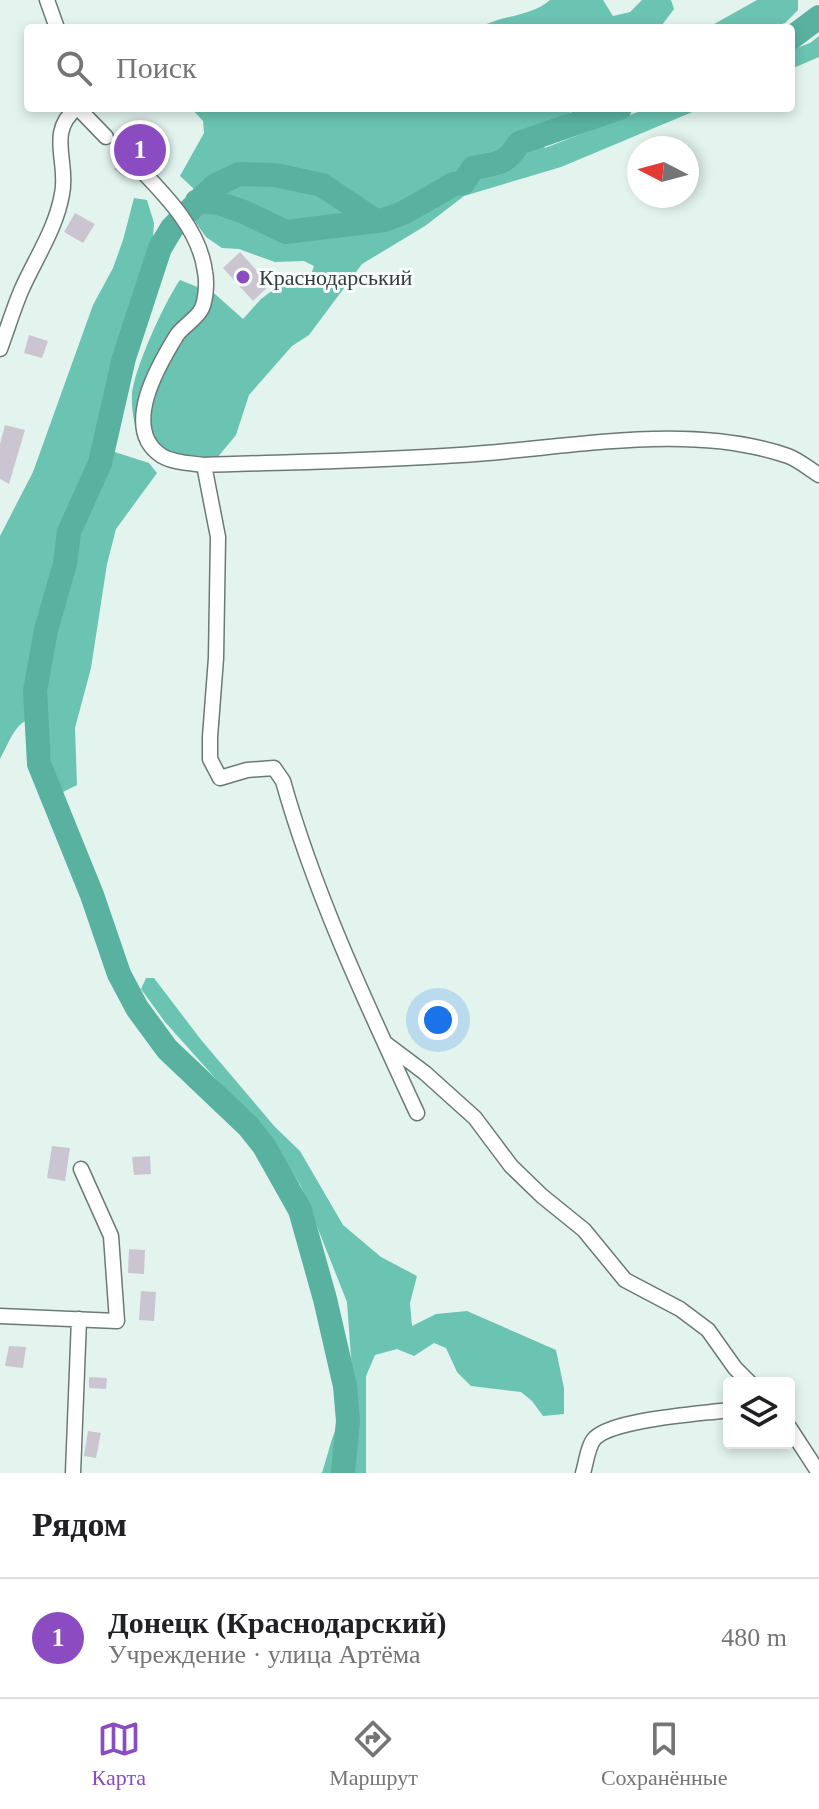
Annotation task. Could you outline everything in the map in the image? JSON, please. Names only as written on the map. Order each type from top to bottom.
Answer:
[{"type":"street","points":[[47,0],[56,24]]},
{"type":"street","points":[[0,349],[21,292],[56,218],[63,191],[60,131],[66,117],[73,112]]},
{"type":"street","points":[[82,112],[106,137]]},
{"type":"street","points":[[141,170],[195,235],[206,273],[204,304],[179,331],[151,380],[143,412],[148,441],[162,455],[182,463],[204,465],[394,459],[694,439],[741,443],[791,457],[819,475]]},
{"type":"street","points":[[204,465],[218,537],[210,759],[220,778],[247,770],[274,768],[283,781],[316,877],[384,1043],[417,1113]]},
{"type":"street","points":[[384,1043],[425,1073],[475,1118],[511,1166],[584,1230],[625,1280],[680,1309],[708,1330],[744,1377]]},
{"type":"street","points":[[0,1316],[117,1321],[111,1236],[81,1169]]},
{"type":"street","points":[[73,1473],[79,1319]]},
{"type":"street","points":[[583,1473],[592,1440],[604,1432],[626,1424],[723,1411]]},
{"type":"street","points":[[795,1436],[819,1473]]},
{"type":"green space","points":[[550,0],[603,0],[613,16],[630,12],[642,0],[671,0],[674,9],[663,24],[489,24],[542,6]]},
{"type":"green space","points":[[757,0],[798,0],[798,10],[782,24],[714,24]]},
{"type":"green space","points":[[819,36],[819,57],[795,67],[795,49]]},
{"type":"green space","points":[[195,112],[571,112],[537,137],[545,148],[638,112],[692,112],[635,136],[627,136],[627,139],[561,167],[464,196],[425,226],[362,264],[309,335],[292,346],[249,395],[236,435],[217,458],[193,461],[138,439],[133,412],[132,395],[138,369],[180,280],[215,294],[243,319],[277,287],[309,280],[314,266],[304,261],[275,262],[239,249],[222,248],[206,237],[196,223],[193,188],[180,176],[204,133],[203,121]],"holes":[[[239,174],[295,179],[343,197],[375,221],[286,232],[244,212],[218,203],[198,201],[214,186]]]},
{"type":"green space","points":[[252,178],[320,194],[355,216],[325,222],[292,223],[251,211],[218,194],[229,185]]},
{"type":"green space","points":[[134,198],[147,200],[154,223],[152,252],[113,360],[112,392],[99,447],[149,463],[157,473],[116,529],[107,564],[91,668],[75,728],[77,785],[63,792],[53,783],[47,723],[37,719],[23,723],[12,735],[0,759],[0,536],[33,472],[93,305],[113,268]]},
{"type":"green space","points":[[146,978],[154,978],[202,1041],[275,1127],[300,1151],[343,1225],[381,1257],[417,1276],[410,1303],[412,1326],[436,1314],[467,1311],[556,1350],[564,1388],[564,1414],[543,1416],[521,1392],[471,1386],[457,1372],[446,1348],[434,1343],[414,1356],[397,1349],[375,1355],[366,1376],[366,1473],[322,1473],[353,1384],[347,1302],[301,1186],[274,1144],[165,1022],[141,989]]},
{"type":"building","points":[[138,139],[149,148],[124,177],[114,169]]},
{"type":"building","points":[[75,213],[95,224],[83,243],[64,232]]},
{"type":"building","points":[[240,252],[270,285],[253,301],[223,268]]},
{"type":"building","points":[[29,335],[48,341],[42,358],[24,353]]},
{"type":"building","points":[[5,425],[25,430],[9,484],[0,479],[0,444]]},
{"type":"building","points":[[52,1146],[70,1148],[65,1181],[47,1178]]},
{"type":"building","points":[[150,1156],[151,1174],[134,1175],[132,1157]]},
{"type":"building","points":[[129,1249],[145,1250],[144,1274],[128,1273]]},
{"type":"building","points":[[141,1291],[156,1292],[154,1321],[139,1320]]},
{"type":"building","points":[[9,1346],[26,1347],[23,1368],[5,1366]]},
{"type":"building","points":[[89,1377],[107,1378],[106,1389],[89,1388]]},
{"type":"building","points":[[88,1431],[101,1433],[96,1458],[84,1456]]},
{"type":"waterway","points":[[795,35],[819,17]]},
{"type":"waterway","points":[[197,201],[218,203],[244,212],[286,232],[384,220],[403,213],[454,184],[463,183],[473,168],[505,159],[519,143],[608,112]]},
{"type":"waterway","points":[[343,1473],[348,1421],[345,1386],[300,1210],[264,1146],[248,1126],[167,1049],[137,1008],[119,974],[92,895],[39,764],[35,691],[46,630],[65,564],[69,532],[100,463],[124,358],[160,248],[172,228],[214,186],[239,174],[275,175],[322,185],[376,221]]},
{"type":"place","name":"Донецк (Краснодарский)","points":[[140,150]]},
{"type":"place","name":"Краснодарський","points":[[243,277]]}]
